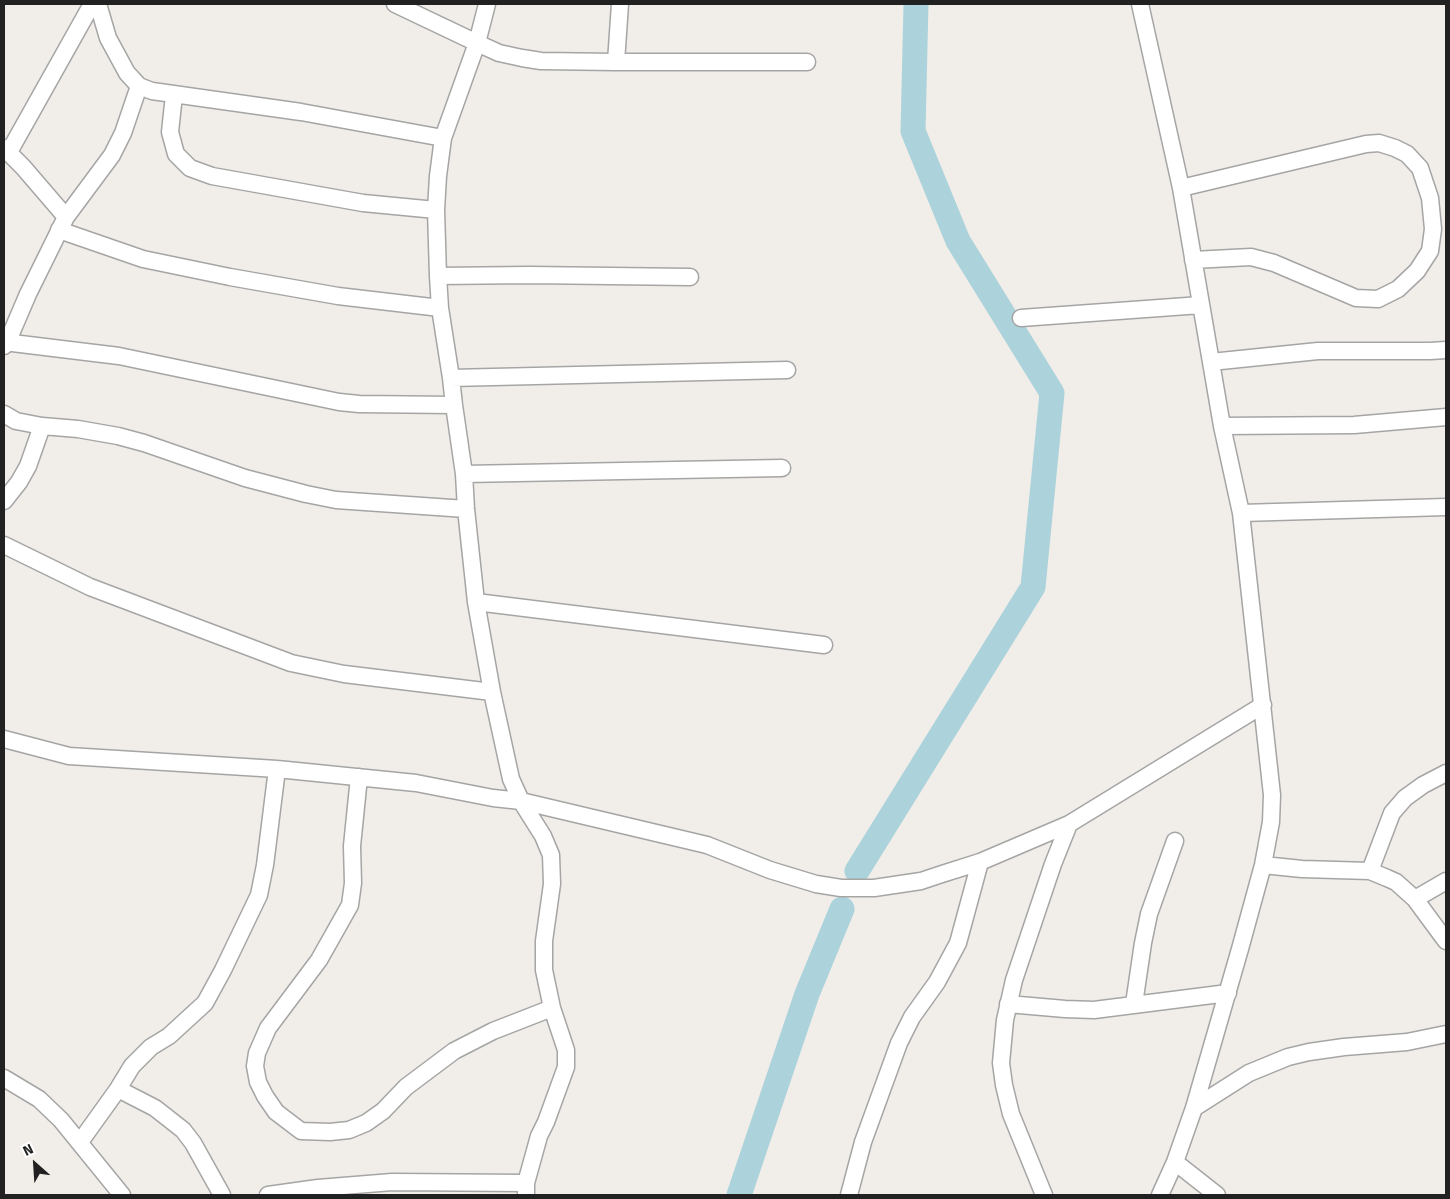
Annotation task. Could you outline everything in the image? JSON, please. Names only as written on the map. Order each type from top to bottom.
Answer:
[{"type":"street","points":[[92,4],[6,150],[63,224],[143,259],[338,296],[440,308]]},
{"type":"street","points":[[98,4],[108,38],[127,73],[138,86],[174,95],[301,112],[443,138]]},
{"type":"street","points":[[395,4],[499,53],[541,61],[807,62]]},
{"type":"street","points":[[268,1195],[318,1188],[392,1182],[526,1189],[539,1136],[566,1067],[566,1050],[552,1008],[544,970],[544,941],[552,884],[550,855],[543,836],[520,801],[511,779],[492,692],[476,602],[464,474],[440,308],[436,210],[443,138],[477,43],[487,4]]},
{"type":"street","points":[[616,62],[620,4]]},
{"type":"street","points":[[1140,4],[1181,188],[1222,426],[1241,513],[1272,795],[1271,822],[1263,865],[1228,993],[1194,1108],[1175,1162],[1160,1195]]},
{"type":"street","points":[[138,86],[123,133],[112,154],[63,224],[5,344],[119,356],[339,402],[454,405]]},
{"type":"street","points":[[174,95],[170,132],[176,154],[190,168],[212,176],[363,203],[436,210]]},
{"type":"street","points":[[1181,188],[1366,144],[1379,143],[1407,154],[1420,168],[1430,198],[1433,229],[1430,251],[1417,271],[1398,289],[1378,299],[1356,298],[1282,266],[1251,257],[1193,260]]},
{"type":"street","points":[[438,276],[690,277]]},
{"type":"street","points":[[1020,318],[1201,305]]},
{"type":"street","points":[[1211,362],[1318,350],[1446,350]]},
{"type":"street","points":[[451,378],[787,370]]},
{"type":"street","points":[[4,414],[16,421],[118,436],[144,443],[245,478],[321,497],[466,509]]},
{"type":"street","points":[[1222,426],[1354,425],[1446,417]]},
{"type":"street","points":[[4,501],[19,482],[28,466],[42,426]]},
{"type":"street","points":[[464,474],[782,468]]},
{"type":"street","points":[[1241,513],[1446,507]]},
{"type":"street","points":[[4,545],[90,588],[291,663],[344,674],[492,692]]},
{"type":"street","points":[[476,602],[824,645]]},
{"type":"street","points":[[4,739],[69,756],[277,769],[416,783],[493,798],[520,801],[707,846],[770,870],[816,884],[841,888],[874,888],[922,881],[980,862],[1069,824],[1263,705]]},
{"type":"street","points":[[80,1142],[132,1066],[205,1003],[227,962],[259,895],[265,865],[277,769]]},
{"type":"street","points":[[1370,871],[1392,813],[1405,798],[1446,773]]},
{"type":"street","points":[[359,777],[352,846],[353,883],[350,905],[319,960],[268,1028],[257,1052],[255,1066],[258,1082],[276,1112],[301,1130],[330,1132],[349,1130],[366,1123],[383,1111],[406,1087],[434,1065],[471,1042],[493,1031],[552,1008]]},
{"type":"street","points":[[1044,1195],[1010,1114],[1001,1063],[1004,1020],[1008,1004],[1037,908],[1069,824]]},
{"type":"street","points":[[1134,1004],[1142,944],[1149,914],[1175,841]]},
{"type":"street","points":[[849,1195],[863,1142],[899,1043],[912,1016],[937,982],[958,943],[980,862]]},
{"type":"street","points":[[1263,865],[1302,870],[1370,871],[1396,882],[1415,899],[1446,941]]},
{"type":"street","points":[[1415,899],[1446,881]]},
{"type":"street","points":[[1008,1004],[1065,1010],[1094,1010],[1228,993]]},
{"type":"street","points":[[1194,1108],[1249,1073],[1288,1057],[1344,1047],[1406,1042],[1446,1034]]},
{"type":"street","points":[[4,1078],[39,1099],[80,1142],[122,1195]]},
{"type":"street","points":[[118,1089],[155,1108],[183,1130],[193,1143],[222,1195]]},
{"type":"street","points":[[1175,1162],[1217,1195]]},
{"type":"waterway","points":[[857,871],[1033,587],[1052,393],[958,241],[913,131],[916,4]]},
{"type":"waterway","points":[[739,1195],[807,994],[842,909]]}]
